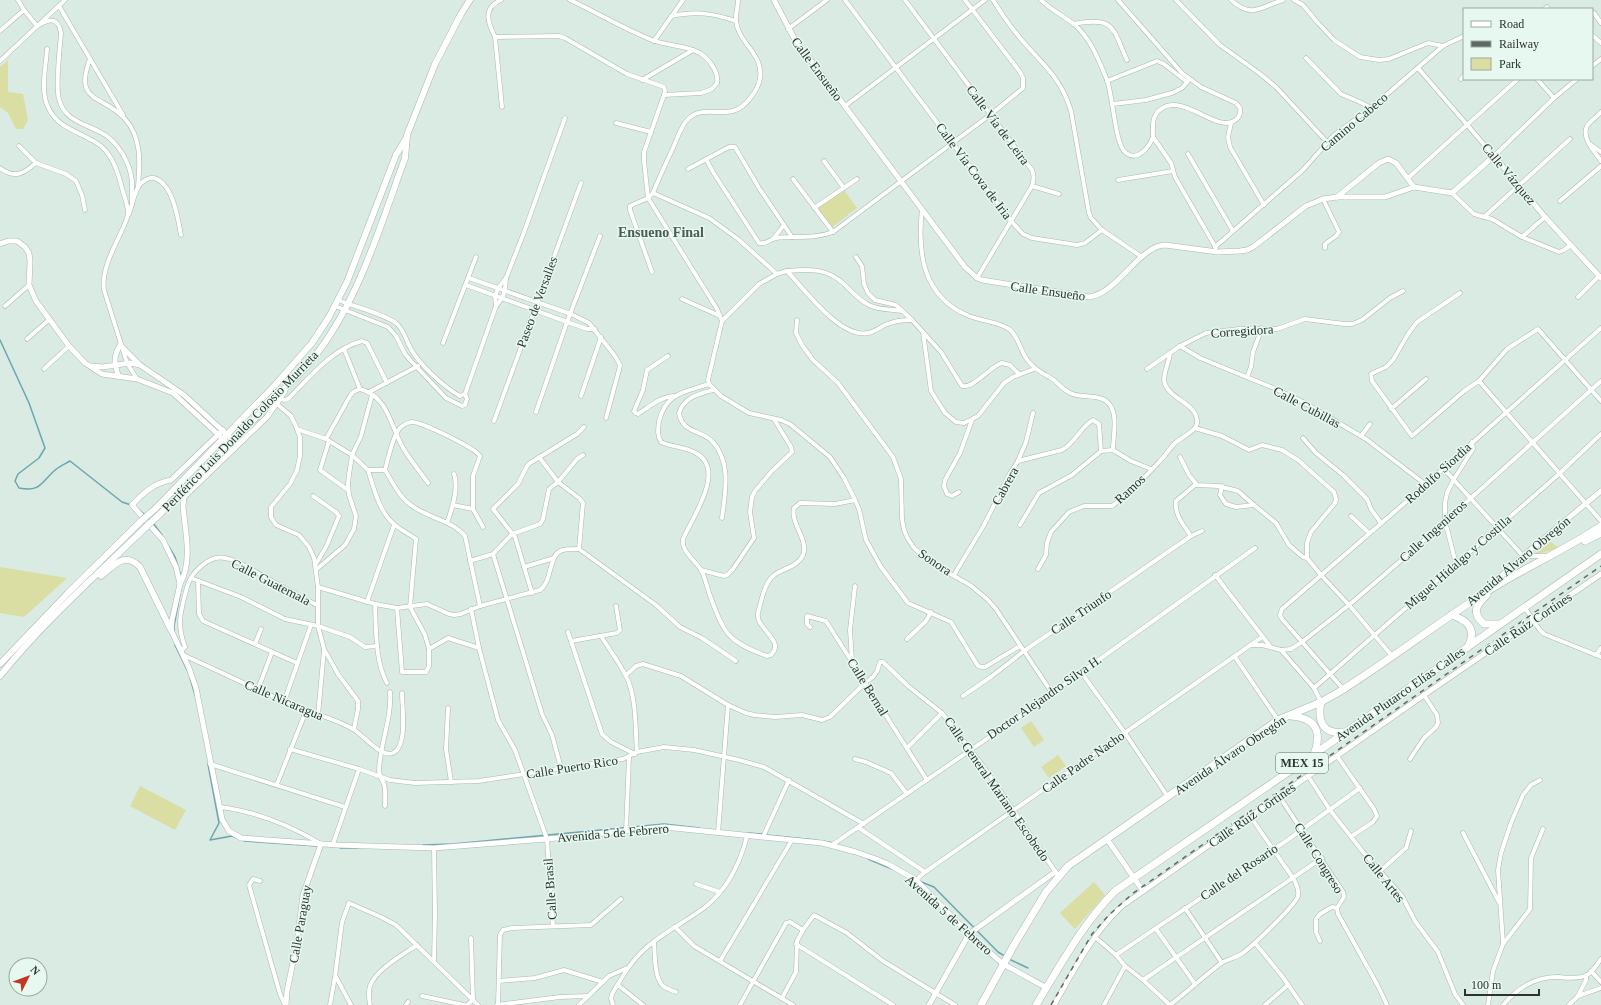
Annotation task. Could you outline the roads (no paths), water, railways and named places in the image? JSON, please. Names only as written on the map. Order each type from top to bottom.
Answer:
[{"type":"highway","points":[[1480,596],[1527,568],[1577,542],[1601,526]]},
{"type":"highway","points":[[1577,542],[1587,540],[1599,534]]},
{"type":"highway","name":"Avenida Plutarco Elías Calles","points":[[1036,1005],[1065,955],[1097,910],[1115,891],[1314,755],[1601,554]]},
{"type":"highway","points":[[1502,624],[1484,624],[1477,616],[1476,611],[1479,602],[1492,591],[1527,568]]},
{"type":"highway","name":"Avenida Álvaro Obregón","points":[[981,1005],[1003,964],[1057,874],[1278,720],[1322,702],[1344,690],[1480,596]]},
{"type":"highway","points":[[1451,615],[1464,621],[1471,628],[1472,640],[1468,647]]},
{"type":"highway","points":[[1314,755],[1318,741],[1322,702]]},
{"type":"highway","points":[[1288,716],[1305,718],[1333,733],[1345,732]]},
{"type":"main road","name":"Periférico Luis Donaldo Colosio Murrieta","points":[[0,664],[68,593],[155,509],[223,435],[302,356],[312,343],[335,306],[347,282],[396,155],[406,138],[435,64],[470,0]]},
{"type":"main road","name":"Periférico Luis Donaldo Colosio Murrieta","points":[[0,676],[16,656],[78,594],[182,491],[234,444],[312,360],[344,311],[356,289],[405,158],[406,138]]},
{"type":"main road","points":[[78,594],[121,560],[125,559],[133,561],[140,567],[171,630]]},
{"type":"street","points":[[18,0],[37,26]]},
{"type":"street","points":[[0,61],[65,0]]},
{"type":"street","points":[[501,0],[493,5],[488,14],[489,25],[495,37],[502,107]]},
{"type":"street","points":[[570,0],[654,41],[693,50],[704,56],[710,63],[716,75],[717,83],[712,89],[701,93],[664,95]]},
{"type":"street","points":[[654,41],[683,0]]},
{"type":"street","points":[[652,272],[630,210],[632,204],[651,195],[682,128],[689,118],[698,113],[726,113],[737,110],[746,103],[758,86],[761,74],[758,60],[743,38],[736,21],[738,0]]},
{"type":"street","name":"Calle Ensueño","points":[[774,0],[788,29],[965,267],[977,278],[990,282],[1095,297],[1104,291],[1142,257],[1161,245],[1218,252],[1247,250],[1306,206],[1323,199],[1337,197],[1385,197],[1414,187],[1452,193]]},
{"type":"street","points":[[788,29],[827,0]]},
{"type":"street","name":"Calle Vía Cova de Iria","points":[[845,0],[1011,221],[1023,234],[1032,238],[1077,245],[1085,244],[1102,230]]},
{"type":"street","name":"Calle Vía de Leira","points":[[905,0],[1032,170],[1034,180],[1032,186]]},
{"type":"street","points":[[706,159],[757,241],[761,244],[774,239],[814,237],[833,232],[990,115],[1023,88],[1023,78],[1020,72],[965,0]]},
{"type":"street","points":[[845,106],[985,0]]},
{"type":"street","points":[[993,0],[1019,37],[1062,86],[1067,97],[1091,218],[1102,230],[1142,257]]},
{"type":"street","points":[[1041,0],[1073,24],[1085,36],[1096,55],[1107,81],[1118,137],[1124,152],[1130,155],[1141,154],[1146,150],[1153,137]]},
{"type":"street","points":[[1118,0],[1188,81]]},
{"type":"street","points":[[1176,0],[1220,45],[1276,87],[1327,142]]},
{"type":"street","points":[[1231,0],[1242,9],[1254,11],[1283,0]]},
{"type":"street","points":[[1294,0],[1303,5],[1334,40],[1360,57],[1379,60],[1389,58],[1425,44],[1431,43],[1443,46]]},
{"type":"street","points":[[59,6],[138,144],[140,163],[138,186],[102,282],[126,363],[137,380]]},
{"type":"street","points":[[0,30],[24,10]]},
{"type":"street","points":[[671,16],[693,12],[723,17],[736,21]]},
{"type":"street","points":[[1594,13],[1601,23]]},
{"type":"street","points":[[37,26],[51,20],[56,21],[60,25],[59,100],[64,111],[71,119],[101,132],[115,143],[126,161],[132,179],[132,205]]},
{"type":"street","points":[[1073,24],[1092,21],[1107,23],[1114,30],[1128,60]]},
{"type":"street","points":[[495,37],[559,36],[627,74],[662,86],[665,89],[644,152],[644,161],[651,195],[717,309],[722,321]]},
{"type":"street","name":"Camino Cabeco","points":[[1215,247],[1303,170],[1327,142],[1371,108],[1443,46],[1463,36]]},
{"type":"street","points":[[1593,36],[1601,43]]},
{"type":"street","points":[[46,49],[44,92],[48,107],[56,119],[67,129],[96,143],[108,153],[118,177],[128,214]]},
{"type":"street","points":[[642,80],[693,50]]},
{"type":"street","points":[[1306,58],[1341,94],[1371,108]]},
{"type":"street","points":[[90,59],[85,74],[87,90],[96,99],[116,111],[125,119]]},
{"type":"street","points":[[1593,65],[1601,59]]},
{"type":"street","points":[[1107,81],[1157,61],[1188,81],[1236,103],[1240,108],[1240,116],[1231,123],[1215,120],[1182,106],[1170,105],[1164,107],[1155,115],[1152,126],[1153,137],[1168,158],[1175,178],[1218,252]]},
{"type":"street","name":"Calle Vázquez","points":[[1418,68],[1545,217],[1600,277]]},
{"type":"street","points":[[1408,178],[1517,80]]},
{"type":"street","points":[[1538,80],[1554,98]]},
{"type":"street","points":[[1571,245],[1559,252],[1522,237],[1499,222],[1474,214],[1452,193],[1494,156],[1554,98],[1576,80]]},
{"type":"street","points":[[1112,104],[1146,100],[1172,94],[1182,88],[1188,81]]},
{"type":"street","points":[[1601,112],[1588,125],[1586,134],[1589,143],[1601,161]]},
{"type":"street","points":[[496,306],[495,296],[498,288],[506,278],[540,192],[565,118]]},
{"type":"street","points":[[616,123],[650,132]]},
{"type":"street","points":[[1231,123],[1228,137],[1230,147],[1264,205]]},
{"type":"street","points":[[1484,217],[1570,139]]},
{"type":"street","points":[[1589,143],[1601,152]]},
{"type":"street","points":[[19,146],[36,163],[66,174],[76,181],[82,195],[85,210]]},
{"type":"street","points":[[688,169],[730,147],[735,147],[792,237]]},
{"type":"street","points":[[1188,154],[1233,231]]},
{"type":"street","points":[[1337,197],[1384,160],[1388,159],[1396,163],[1414,187]]},
{"type":"street","points":[[824,161],[844,188]]},
{"type":"street","points":[[0,168],[12,175],[21,174],[36,163]]},
{"type":"street","points":[[1560,201],[1601,166]]},
{"type":"street","points":[[1118,180],[1173,171]]},
{"type":"street","points":[[138,186],[151,178],[162,182],[168,189],[172,199],[181,235]]},
{"type":"street","points":[[814,208],[857,179]]},
{"type":"street","points":[[793,180],[833,232]]},
{"type":"street","name":"Paseo de Versalles","points":[[494,421],[534,309],[582,183]]},
{"type":"street","points":[[977,278],[1032,186],[1059,194]]},
{"type":"street","points":[[651,195],[709,218],[743,243],[777,274]]},
{"type":"street","points":[[1323,199],[1338,232],[1336,236],[1325,244],[1324,248]]},
{"type":"street","points":[[922,209],[920,225],[921,249],[925,269],[935,291],[947,304],[967,315],[1009,329],[1015,335],[1026,358],[1034,369],[1052,379],[1071,394],[1105,400],[1109,403],[1113,412],[1113,450]]},
{"type":"street","points":[[1522,237],[1545,217]]},
{"type":"street","points":[[774,239],[784,225]]},
{"type":"street","points":[[536,412],[567,322],[600,236]]},
{"type":"street","points":[[0,244],[8,241],[17,241],[25,246],[29,253],[30,285],[36,301],[69,346],[90,366],[102,374],[144,381],[169,391],[234,444]]},
{"type":"street","points":[[443,343],[476,257]]},
{"type":"street","points":[[856,257],[862,266],[864,284],[868,293],[875,300],[894,304],[912,320],[941,352],[962,386],[969,386],[1002,362],[1010,365],[1019,374]]},
{"type":"street","points":[[902,311],[868,305],[842,282],[818,270],[807,269],[787,271],[777,274],[759,284],[722,321],[708,380],[709,384],[713,390],[749,413],[790,424],[830,457],[844,478],[855,500],[859,509],[866,540],[881,567],[908,603],[952,622],[975,663],[985,667],[1020,646]]},
{"type":"street","points":[[787,271],[832,319],[840,326],[853,332],[867,334],[894,322],[912,320]]},
{"type":"street","points":[[1578,297],[1600,277]]},
{"type":"street","points":[[469,278],[571,314],[589,323],[595,329],[620,364],[620,370],[606,418]]},
{"type":"street","points":[[335,306],[344,311],[384,325],[396,336],[405,354],[416,367],[446,398],[462,406],[467,403],[465,394],[496,306],[503,298],[506,290],[506,278]]},
{"type":"street","points":[[5,306],[30,285]]},
{"type":"street","points":[[466,285],[587,329],[595,329]]},
{"type":"street","name":"Corregidora","points":[[1147,370],[1180,346],[1206,333],[1238,329],[1278,329],[1305,319],[1352,324],[1362,320],[1390,298],[1403,291]]},
{"type":"street","points":[[1460,293],[1417,322],[1408,334],[1393,360],[1386,367],[1371,374],[1372,381],[1412,436],[1464,391],[1479,381],[1507,349],[1538,329],[1564,361],[1601,401]]},
{"type":"street","points":[[682,299],[720,316]]},
{"type":"street","points":[[338,300],[386,317],[400,326],[410,349],[421,362],[447,388],[460,396]]},
{"type":"street","points":[[384,325],[386,317]]},
{"type":"street","points":[[27,339],[50,319]]},
{"type":"street","name":"Sonora","points":[[797,320],[796,333],[802,345],[813,360],[838,383],[888,448],[893,457],[901,479],[902,519],[908,539],[914,548],[927,559],[970,585],[987,599],[996,609],[1052,693]]},
{"type":"street","points":[[1247,377],[1251,367],[1253,352],[1262,328]]},
{"type":"street","name":"Rodolfo Siordia","points":[[1302,642],[1282,619],[1280,615],[1282,608],[1426,484],[1601,328]]},
{"type":"street","points":[[923,331],[927,355],[929,385],[933,397],[945,413],[956,422],[964,423],[972,420],[982,412],[1004,383],[1019,374],[1034,369]]},
{"type":"street","points":[[581,396],[601,337]]},
{"type":"street","points":[[280,398],[284,400],[288,399],[329,358],[362,341],[367,343],[387,383]]},
{"type":"street","points":[[119,377],[114,365],[120,345]]},
{"type":"street","points":[[120,345],[140,365],[184,395],[223,435]]},
{"type":"street","points":[[44,369],[69,346]]},
{"type":"street","name":"Calle Cubillas","points":[[1180,346],[1200,358],[1286,393],[1361,436],[1426,484]]},
{"type":"street","points":[[344,349],[360,389],[371,394],[384,406],[405,450],[428,483]]},
{"type":"street","points":[[1170,353],[1165,384],[1173,394],[1191,408],[1195,414],[1197,425],[1195,428],[1222,436],[1249,450],[1262,445],[1282,450],[1298,460],[1334,492],[1336,499],[1335,503],[1311,532],[1308,538],[1307,558]]},
{"type":"street","points":[[668,356],[646,370],[643,390],[634,411],[636,413],[638,414],[665,397],[674,396],[709,384]]},
{"type":"street","points":[[317,569],[345,545],[354,529],[356,516],[348,490],[352,455],[361,436],[371,394],[387,383],[409,372],[421,362]]},
{"type":"street","points":[[90,366],[103,367],[126,363],[140,365]]},
{"type":"street","points":[[144,381],[148,371]]},
{"type":"street","points":[[1391,409],[1426,378]]},
{"type":"street","points":[[1479,381],[1601,521]]},
{"type":"street","name":"Calle Ingenieros","points":[[1281,650],[1290,649],[1302,642],[1349,605],[1601,381]]},
{"type":"street","points":[[289,384],[277,404],[267,416],[234,444],[184,497],[187,564],[180,584],[171,630],[196,688],[210,764],[220,807],[246,812],[305,834],[321,844]]},
{"type":"street","points":[[348,490],[320,470],[328,440],[350,396],[353,392],[360,389]]},
{"type":"street","points":[[713,390],[692,397],[683,405],[679,413],[683,424],[688,429],[703,435],[712,441],[724,462],[726,485],[722,518]]},
{"type":"street","points":[[458,405],[457,401],[460,396],[465,394]]},
{"type":"street","points":[[674,396],[663,408],[659,425],[659,439],[661,442],[670,446],[689,449],[699,455],[707,466],[709,475],[706,493],[683,543],[685,549],[701,570],[722,627],[738,644],[767,656],[771,655],[775,649],[773,639],[760,625],[758,616],[762,598],[769,580],[776,573],[797,563],[803,555],[804,545],[794,515],[794,508],[800,503],[835,504],[855,500]]},
{"type":"street","points":[[277,404],[291,416],[297,429],[301,446],[299,463],[290,484],[271,507],[271,517],[276,525],[295,532],[303,539],[309,547],[316,564],[318,587],[318,626],[324,649],[338,674],[358,701],[358,710],[354,729]]},
{"type":"street","points":[[1018,461],[1026,442],[1033,413]]},
{"type":"street","points":[[701,570],[720,576],[727,575],[753,542],[755,535],[750,512],[752,497],[759,486],[792,452],[774,419]]},
{"type":"street","points":[[959,492],[952,496],[947,494],[944,486],[945,480],[960,453],[972,420]]},
{"type":"street","name":"Cabrera","points":[[954,575],[981,531],[1009,475],[1018,461],[1067,448],[1072,444],[1088,422],[1093,420],[1099,424],[1101,451]]},
{"type":"street","points":[[480,606],[465,536],[459,530],[447,523],[410,505],[401,495],[385,470],[396,433],[401,427],[408,422],[413,422],[465,444],[476,451],[480,456],[480,459],[473,476],[473,509],[483,527]]},
{"type":"street","points":[[1361,436],[1370,424]]},
{"type":"street","points":[[584,427],[577,434],[527,466],[518,484],[493,509],[515,537],[532,593],[545,586],[557,553],[563,550],[579,549],[656,605],[680,627],[702,638],[736,661]]},
{"type":"street","name":"Ramos","points":[[1038,569],[1046,555],[1046,543],[1051,532],[1069,512],[1084,506],[1112,506],[1151,469],[1174,444],[1195,428]]},
{"type":"street","points":[[297,429],[328,440],[352,455],[368,470],[377,500],[394,525],[416,539],[410,607],[425,635],[429,649],[429,666],[426,672],[402,672],[397,608]]},
{"type":"street","name":"Miguel Hidalgo y Costilla","points":[[1314,688],[1498,528],[1559,474],[1601,434]]},
{"type":"street","points":[[180,584],[176,567],[163,540],[132,505],[151,488],[171,480],[223,435]]},
{"type":"street","points":[[1303,438],[1316,453],[1343,475],[1367,499],[1371,509],[1381,523]]},
{"type":"street","points":[[1456,564],[1445,521],[1445,503],[1447,493],[1454,479],[1473,449],[1472,442]]},
{"type":"street","points":[[1020,525],[1039,492],[1072,476],[1101,451],[1113,450],[1131,461],[1151,469]]},
{"type":"street","points":[[470,561],[493,554],[512,534],[538,526],[543,520],[548,491],[551,486],[558,482],[577,459],[583,455]]},
{"type":"street","points":[[540,457],[558,482],[579,498],[583,504],[579,549]]},
{"type":"street","points":[[1180,457],[1186,472],[1196,484]]},
{"type":"street","points":[[1443,468],[1471,496],[1523,556],[1550,556]]},
{"type":"street","points":[[368,470],[385,470]]},
{"type":"street","points":[[447,523],[453,505],[454,474]]},
{"type":"street","points":[[171,480],[182,491]]},
{"type":"street","points":[[1191,536],[1176,513],[1176,501],[1196,484],[1222,486],[1238,491],[1276,522],[1289,545],[1303,557],[1307,558],[1392,656]]},
{"type":"street","points":[[1222,486],[1220,495],[1226,504],[1236,507],[1254,505]]},
{"type":"street","name":"Avenida Álvaro Obregón","points":[[1480,596],[1523,556],[1601,491]]},
{"type":"street","points":[[313,496],[336,512],[339,516],[326,547],[316,564]]},
{"type":"street","points":[[453,505],[473,509]]},
{"type":"street","points":[[1351,516],[1370,533]]},
{"type":"street","points":[[367,602],[394,525]]},
{"type":"street","name":"Calle Triunfo","points":[[963,696],[1024,651],[1191,536],[1202,531]]},
{"type":"street","name":"Doctor Alejandro Silva H.","points":[[832,845],[859,828],[1082,672],[1255,548]]},
{"type":"street","points":[[493,554],[542,714],[552,735],[561,768]]},
{"type":"street","name":"Calle Guatemala","points":[[182,653],[185,647],[180,634],[179,621],[188,583],[198,569],[206,562],[219,558],[225,558],[248,568],[317,605]]},
{"type":"street","points":[[524,567],[554,558]]},
{"type":"street","name":"Calle Ruíz Cortines","points":[[1054,1005],[1095,937],[1110,917],[1143,891],[1250,816],[1532,620],[1601,574]]},
{"type":"street","points":[[1215,576],[1271,647]]},
{"type":"street","points":[[191,578],[241,597],[285,619],[318,626],[350,637],[365,647],[377,646]]},
{"type":"street","points":[[198,581],[199,614],[203,621],[297,663]]},
{"type":"street","points":[[852,662],[850,630],[855,586]]},
{"type":"street","name":"Calle Guatemala","points":[[318,587],[367,602],[397,608],[427,604],[454,615],[461,614],[480,606],[532,593]]},
{"type":"street","points":[[375,604],[377,646],[382,672],[387,683]]},
{"type":"street","points":[[571,641],[601,636],[620,630],[616,606]]},
{"type":"street","points":[[1525,608],[1532,620],[1544,634],[1601,657]]},
{"type":"street","name":"Calle Brasil","points":[[471,609],[479,648],[498,720],[512,744],[547,839],[553,926]]},
{"type":"street","points":[[907,639],[926,621],[930,612]]},
{"type":"street","name":"Calle Bernal","points":[[810,628],[806,624],[807,616],[826,621],[927,780]]},
{"type":"street","points":[[284,702],[311,625]]},
{"type":"street","points":[[255,644],[261,630]]},
{"type":"street","points":[[568,632],[602,734],[611,742],[636,753],[633,702],[626,675],[601,636]]},
{"type":"street","points":[[1252,645],[1262,637]]},
{"type":"street","points":[[429,649],[448,638],[479,648]]},
{"type":"street","points":[[1302,642],[1344,690]]},
{"type":"street","points":[[1252,645],[1271,647],[1281,650],[1314,688],[1322,702]]},
{"type":"street","name":"Calle Padre Nacho","points":[[916,880],[925,872],[1252,645]]},
{"type":"street","points":[[1596,655],[1601,648]]},
{"type":"street","points":[[318,715],[324,649]]},
{"type":"street","points":[[258,689],[272,652]]},
{"type":"street","name":"Calle Nicaragua","points":[[182,653],[284,702],[354,729],[381,752]]},
{"type":"street","points":[[1235,657],[1278,720]]},
{"type":"street","name":"Calle General Mariano Escobedo","points":[[865,683],[875,675],[879,663],[883,662],[908,686],[942,713],[1014,811],[1057,874]]},
{"type":"street","points":[[626,675],[640,664],[681,676],[728,705],[754,715],[775,717],[802,715],[822,720],[830,717],[865,683]]},
{"type":"street","points":[[1082,672],[1168,796]]},
{"type":"street","points":[[385,806],[384,784],[380,777],[381,752],[390,692]]},
{"type":"street","points":[[381,752],[390,754],[394,753],[403,739],[402,693]]},
{"type":"street","points":[[1410,759],[1424,738],[1436,727],[1438,723],[1437,715],[1424,695]]},
{"type":"street","points":[[718,833],[728,705]]},
{"type":"street","points":[[448,708],[446,749],[451,782]]},
{"type":"street","points":[[277,784],[306,711]]},
{"type":"street","points":[[906,748],[942,713]]},
{"type":"street","name":"Calle Puerto Rico","points":[[290,749],[359,769],[390,780],[415,783],[479,781],[629,757],[636,753],[664,748],[694,750],[724,756],[764,767],[864,824]]},
{"type":"street","points":[[1338,756],[1377,816],[1373,822],[1352,836]]},
{"type":"street","points":[[626,831],[629,757]]},
{"type":"street","points":[[855,759],[891,773],[907,794]]},
{"type":"street","points":[[210,764],[346,807]]},
{"type":"street","points":[[333,844],[359,769]]},
{"type":"street","name":"Calle Artes","points":[[1308,776],[1330,810],[1379,872],[1402,896],[1421,930],[1438,952],[1455,994],[1463,1005]]},
{"type":"street","points":[[763,837],[789,780]]},
{"type":"street","points":[[1503,944],[1498,870],[1503,846],[1523,795],[1532,785],[1540,780]]},
{"type":"street","name":"Calle del Rosario","points":[[1116,955],[1273,850],[1360,788]]},
{"type":"street","name":"Calle Congreso","points":[[1279,796],[1322,858],[1343,892],[1344,897],[1337,908],[1338,914],[1387,1005]]},
{"type":"street","name":"Avenida 5 de Febrero","points":[[220,807],[222,819],[229,831],[236,836],[249,840],[434,848],[547,839],[664,827],[832,845],[888,864],[916,880],[970,934],[1003,964],[1046,988]]},
{"type":"street","points":[[1095,937],[1116,955],[1125,966],[1143,980],[1170,1005],[1222,963],[1242,954],[1255,943],[1295,901],[1298,895],[1298,890],[1293,878],[1250,816]]},
{"type":"street","points":[[859,828],[925,872]]},
{"type":"street","points":[[1488,1005],[1493,971],[1503,944],[1530,909],[1530,863],[1532,854],[1543,829]]},
{"type":"street","points":[[1379,872],[1404,850],[1408,844],[1411,831]]},
{"type":"street","points":[[1462,832],[1500,904]]},
{"type":"street","points":[[613,1005],[611,998],[628,967],[637,956],[654,942],[704,907],[720,892],[729,880],[740,860],[747,836]]},
{"type":"street","points":[[1106,839],[1143,891]]},
{"type":"street","points":[[720,962],[792,840]]},
{"type":"street","name":"Calle Paraguay","points":[[285,1005],[297,943],[303,895],[321,844]]},
{"type":"street","points":[[434,848],[434,962]]},
{"type":"street","points":[[1143,980],[1322,858]]},
{"type":"street","points":[[929,1005],[970,934],[1057,874]]},
{"type":"street","points":[[260,881],[252,879],[249,885],[280,994],[285,1005]]},
{"type":"street","points":[[696,884],[720,892]]},
{"type":"street","points":[[588,996],[560,997],[497,1005],[500,935],[503,930],[512,928],[591,925],[622,900]]},
{"type":"street","points":[[330,1005],[342,922],[349,903],[396,925],[478,1005]]},
{"type":"street","points":[[1320,941],[1316,932],[1316,919],[1320,914],[1332,907],[1337,908]]},
{"type":"street","points":[[1185,908],[1222,963]]},
{"type":"street","points":[[782,998],[796,972],[796,944],[803,930],[814,915],[847,933],[883,960],[955,1005]]},
{"type":"street","points":[[740,1005],[786,923],[790,922],[803,930]]},
{"type":"street","points":[[675,927],[694,946],[793,1005]]},
{"type":"street","points":[[1156,929],[1195,984]]},
{"type":"street","points":[[467,1005],[472,1000],[471,938]]},
{"type":"street","points":[[654,942],[656,964],[661,983],[665,987],[676,992]]},
{"type":"street","points":[[1255,943],[1302,1005]]},
{"type":"street","points":[[796,944],[893,1005]]},
{"type":"street","points":[[370,1005],[370,988],[376,976],[398,958],[418,945]]},
{"type":"street","points":[[1569,1005],[1578,996],[1586,980],[1586,976],[1601,959]]},
{"type":"street","points":[[1104,1005],[1125,966]]},
{"type":"street","points":[[579,1005],[609,976],[628,967]]},
{"type":"street","points":[[499,981],[535,978],[564,970],[603,982]]},
{"type":"street","points":[[1591,971],[1601,982]]},
{"type":"street","points":[[1502,1005],[1522,987],[1536,980],[1549,977],[1586,976]]},
{"type":"street","points":[[335,977],[351,1005]]},
{"type":"street","points":[[618,985],[643,1005]]},
{"type":"street","points":[[1264,1005],[1288,985]]},
{"type":"street","points":[[1578,996],[1601,988]]},
{"type":"street","points":[[422,996],[464,1005]]},
{"type":"waterway","points":[[0,340],[29,403],[45,448],[39,458],[18,474],[15,481],[19,488],[36,488],[56,470],[70,461],[122,502],[131,505]]},
{"type":"waterway","points":[[136,507],[145,515]]},
{"type":"waterway","points":[[153,523],[162,535]]},
{"type":"waterway","points":[[169,547],[175,557],[181,576]]},
{"type":"waterway","points":[[174,631],[180,594]]},
{"type":"waterway","points":[[175,645],[189,674]]},
{"type":"waterway","points":[[190,678],[195,695]]},
{"type":"waterway","points":[[208,764],[219,823],[210,840],[232,836],[237,838]]},
{"type":"waterway","points":[[423,845],[453,844],[664,824],[699,828]]},
{"type":"waterway","points":[[748,833],[762,834]]},
{"type":"waterway","points":[[766,835],[816,840]]},
{"type":"waterway","points":[[244,841],[318,846]]},
{"type":"waterway","points":[[822,841],[834,843]]},
{"type":"waterway","points":[[340,848],[358,848]]},
{"type":"waterway","points":[[868,859],[892,869]]},
{"type":"waterway","points":[[919,881],[934,887],[998,952],[1003,955]]},
{"type":"waterway","points":[[1011,960],[1028,968]]},
{"type":"railway","points":[[1051,1005],[1092,934],[1109,915],[1132,894],[1601,566]]},
{"type":"district","name":"Ensueno Final","points":[[661,232]]}]
